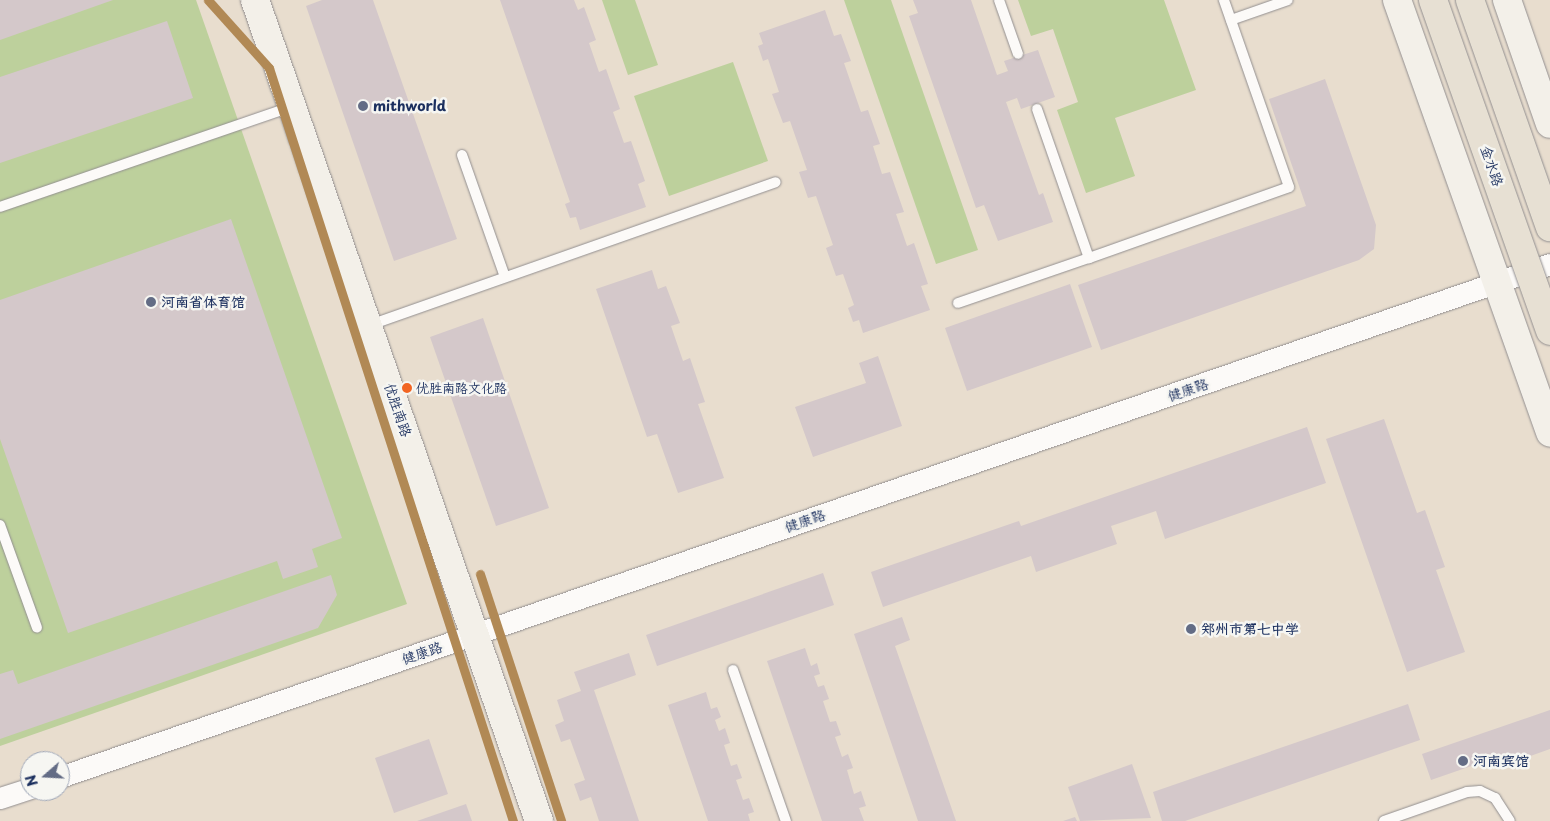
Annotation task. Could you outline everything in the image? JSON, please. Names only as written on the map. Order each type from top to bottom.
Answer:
[{"type":"main road","name":"金水路","points":[[1433,0],[1550,331]]},
{"type":"main road","points":[[1470,0],[1550,226]]},
{"type":"street","name":"优胜南路","points":[[255,0],[539,821]]},
{"type":"street","points":[[1397,0],[1550,433]]},
{"type":"street","points":[[1506,0],[1550,124]]},
{"type":"street","name":"健康路","points":[[70,774],[1550,264]]},
{"type":"street","points":[[0,798],[20,791]]},
{"type":"lane","points":[[999,0],[1018,54]]},
{"type":"lane","points":[[958,303],[1289,188],[1224,0]]},
{"type":"lane","points":[[1231,20],[1288,0]]},
{"type":"lane","points":[[0,207],[292,106]]},
{"type":"lane","points":[[1037,108],[1089,258]]},
{"type":"lane","points":[[462,155],[506,277]]},
{"type":"lane","points":[[369,325],[775,182]]},
{"type":"lane","points":[[0,525],[37,628]]},
{"type":"lane","points":[[733,670],[786,821]]},
{"type":"lane","points":[[1384,821],[1468,792],[1480,791],[1495,798],[1510,821]]},
{"type":"green space","name":"河南省体育馆","points":[[0,0],[196,0],[407,604],[0,746]]},
{"type":"green space","points":[[602,0],[635,0],[658,65],[628,75]]},
{"type":"green space","points":[[844,0],[891,0],[978,250],[936,264]]},
{"type":"green space","points":[[1018,0],[1164,0],[1196,90],[1115,118],[1135,176],[1086,193],[1057,110],[1078,102],[1053,29],[1031,36]]},
{"type":"green space","points":[[733,62],[768,161],[669,196],[634,96]]},
{"type":"building","points":[[0,0],[113,0],[0,40]]},
{"type":"building","points":[[322,0],[373,0],[457,239],[394,261],[306,6]]},
{"type":"building","points":[[500,0],[574,0],[578,10],[584,7],[596,40],[589,43],[599,72],[606,69],[620,109],[613,112],[624,143],[631,141],[645,181],[638,184],[646,207],[580,230],[576,217],[570,218],[565,204],[570,202]]},
{"type":"building","points":[[913,0],[971,0],[997,75],[1008,71],[1004,61],[1038,50],[1055,97],[1021,109],[1017,98],[1006,102],[1039,195],[1043,193],[1053,222],[998,241],[984,205],[976,208],[909,16],[918,13]]},
{"type":"building","points":[[825,10],[834,36],[841,34],[851,61],[844,63],[861,112],[868,110],[880,144],[873,146],[882,174],[890,172],[904,212],[896,214],[907,246],[914,243],[928,284],[921,286],[930,310],[863,333],[859,320],[853,322],[848,308],[854,305],[843,274],[836,276],[826,248],[833,245],[816,196],[808,198],[799,172],[807,170],[790,121],[783,123],[772,94],[779,92],[768,59],[763,61],[758,46],[763,44],[759,33]]},
{"type":"building","points":[[167,21],[193,98],[0,163],[0,77]]},
{"type":"building","points":[[1325,79],[1376,225],[1374,249],[1359,260],[1101,350],[1078,285],[1306,206],[1269,99]]},
{"type":"building","points":[[231,219],[342,538],[312,549],[318,567],[283,579],[277,561],[68,633],[0,439],[0,300]]},
{"type":"building","points":[[652,270],[658,289],[666,286],[680,323],[671,326],[683,361],[690,358],[705,402],[698,404],[724,478],[678,493],[657,434],[647,437],[596,289]]},
{"type":"building","points":[[1070,284],[1092,347],[967,391],[945,328]]},
{"type":"building","points":[[483,318],[549,508],[496,526],[430,337]]},
{"type":"building","points":[[878,356],[902,426],[813,457],[795,407],[866,383],[859,363]]},
{"type":"building","points":[[1384,419],[1417,513],[1425,510],[1445,567],[1436,570],[1465,652],[1407,672],[1326,439]]},
{"type":"building","points":[[1307,427],[1326,483],[1165,539],[1156,511],[1111,526],[1117,544],[1036,572],[1031,556],[883,607],[871,572],[1019,521],[1021,526]]},
{"type":"building","points":[[823,573],[834,605],[657,666],[646,635]]},
{"type":"building","points":[[331,575],[337,595],[318,628],[0,739],[0,674],[13,670],[18,684]]},
{"type":"building","points":[[902,617],[910,640],[895,646],[956,821],[918,821],[854,634]]},
{"type":"building","points":[[805,648],[811,666],[817,663],[820,674],[814,676],[818,687],[824,685],[829,699],[823,701],[830,722],[836,721],[841,735],[835,737],[842,757],[848,754],[853,768],[847,770],[854,794],[861,791],[866,806],[859,808],[864,821],[822,821],[767,661]]},
{"type":"building","points":[[629,653],[636,675],[594,690],[639,821],[599,821],[591,797],[580,801],[574,784],[585,780],[570,739],[561,742],[555,725],[564,721],[557,700],[581,691],[574,672]]},
{"type":"building","points":[[706,692],[711,709],[717,707],[721,717],[715,720],[719,731],[725,728],[730,743],[724,745],[731,766],[737,764],[742,778],[736,780],[743,800],[749,798],[754,812],[748,814],[750,821],[708,821],[668,705]]},
{"type":"building","points":[[1408,704],[1420,740],[1185,821],[1162,821],[1153,792]]},
{"type":"building","points":[[1550,710],[1550,749],[1513,762],[1509,753],[1431,780],[1422,754]]},
{"type":"building","points":[[429,739],[448,794],[394,813],[375,758]]},
{"type":"building","points":[[1132,764],[1151,818],[1080,821],[1068,787]]},
{"type":"building","points":[[466,804],[472,821],[417,821]]},
{"type":"building","points":[[1075,817],[1077,821],[1063,821]]},
{"type":"transit line","points":[[208,0],[269,68],[513,821]]},
{"type":"transit line","points":[[480,574],[561,821]]},
{"type":"place","name":"mithworld","points":[[363,106]]},
{"type":"place","name":"河南省体育馆","points":[[151,302]]},
{"type":"place","name":"优胜南路文化路","points":[[407,388]]},
{"type":"place","name":"郑州市第七中学","points":[[1191,629]]},
{"type":"place","name":"河南宾馆","points":[[1463,761]]}]
